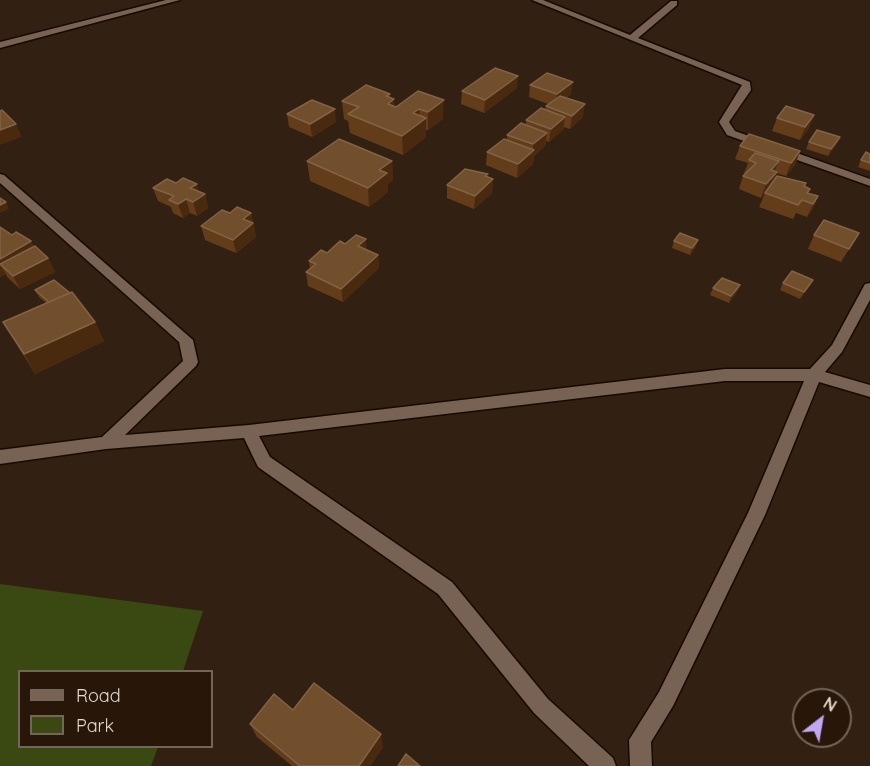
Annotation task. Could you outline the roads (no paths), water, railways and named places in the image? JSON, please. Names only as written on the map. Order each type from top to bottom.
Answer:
[{"type":"street","points":[[0,45],[176,0]]},
{"type":"street","points":[[537,0],[747,84],[746,90],[724,122],[731,133],[870,183]]},
{"type":"street","points":[[631,39],[674,3]]},
{"type":"street","points":[[0,177],[134,297],[186,340],[191,362],[106,443]]},
{"type":"street","points":[[641,766],[640,740],[666,699],[756,515],[814,375],[837,348],[870,287]]},
{"type":"street","points":[[0,458],[106,443],[249,431],[725,375],[814,375],[870,391]]},
{"type":"street","points":[[249,431],[264,462],[445,588],[540,706],[605,766]]}]
